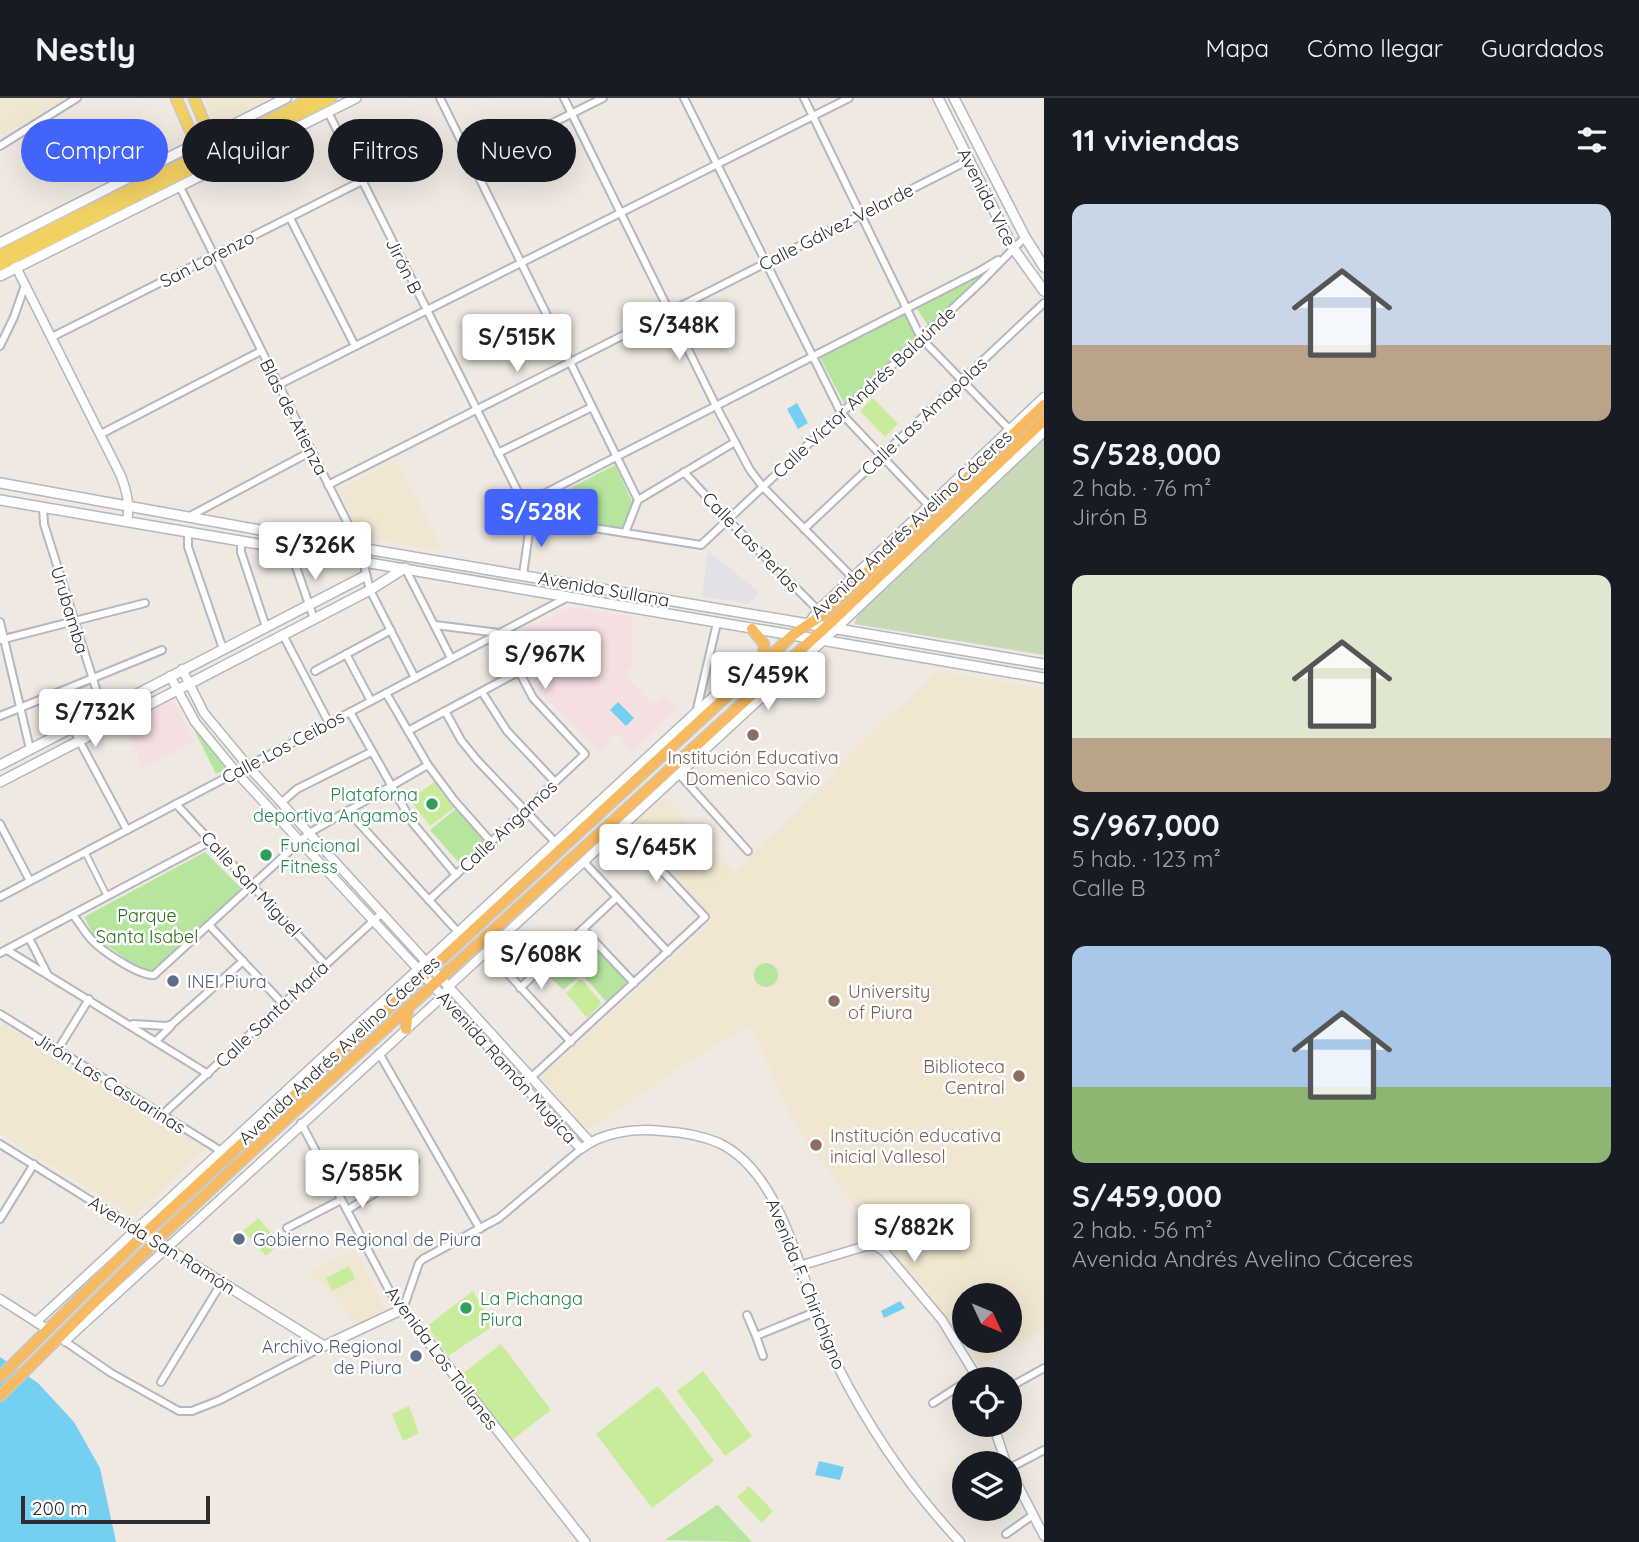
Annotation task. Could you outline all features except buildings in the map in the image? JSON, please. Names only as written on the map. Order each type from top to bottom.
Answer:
[{"type":"highway","name":"Avenida Andrés Avelino Cáceres","points":[[0,1377],[140,1232],[425,968],[793,635],[808,625],[1044,405]]},
{"type":"highway","name":"Avenida Andrés Avelino Cáceres","points":[[0,1396],[35,1360],[62,1339],[156,1241],[408,1007],[441,983],[812,639],[832,627],[1044,420]]},
{"type":"highway","points":[[752,629],[764,644],[763,663]]},
{"type":"highway","points":[[406,1028],[408,1007]]},
{"type":"main road","points":[[176,98],[185,119]]},
{"type":"main road","points":[[194,98],[202,119]]},
{"type":"main road","points":[[246,119],[286,98]]},
{"type":"main road","points":[[278,119],[313,98]]},
{"type":"main road","points":[[290,119],[331,98]]},
{"type":"main road","points":[[310,119],[356,98]]},
{"type":"main road","name":"Avenida Vice","points":[[938,98],[1013,248],[1044,291]]},
{"type":"main road","name":"Avenida Vice","points":[[954,98],[1025,237],[1044,267]]},
{"type":"main road","points":[[6,250],[182,171]]},
{"type":"main road","points":[[0,265],[6,250],[124,182]]},
{"type":"main road","points":[[6,250],[188,182]]},
{"type":"main road","points":[[0,276],[6,250]]},
{"type":"main road","name":"Avenida Sullana","points":[[0,483],[129,508],[1044,664]]},
{"type":"main road","name":"Avenida Sullana","points":[[0,500],[1044,678]]},
{"type":"main road","points":[[0,782],[370,590],[405,568]]},
{"type":"main road","points":[[0,765],[365,576]]},
{"type":"main road","points":[[566,598],[571,583]]},
{"type":"main road","points":[[779,633],[782,627],[780,620]]},
{"type":"main road","name":"Avenida San Ramón","points":[[140,1232],[324,1346]]},
{"type":"main road","points":[[324,1346],[403,1309]]},
{"type":"main road","name":"Avenida Los Tallanes","points":[[403,1309],[585,1542]]},
{"type":"street","points":[[0,146],[77,98]]},
{"type":"street","points":[[440,98],[457,133]]},
{"type":"street","points":[[564,98],[716,406],[762,487],[855,580]]},
{"type":"street","points":[[562,119],[603,98]]},
{"type":"street","points":[[684,98],[841,413],[929,506]]},
{"type":"street","points":[[804,98],[921,338],[1010,430]]},
{"type":"street","points":[[278,385],[849,98]]},
{"type":"street","name":"Jirón B","points":[[328,112],[331,119]]},
{"type":"street","name":"Calle Gálvez Velarde","points":[[328,485],[969,160]]},
{"type":"street","name":"Blas de Atienza","points":[[168,162],[360,548],[370,590],[415,678]]},
{"type":"street","name":"San Lorenzo","points":[[52,337],[360,182]]},
{"type":"street","name":"Jirón B","points":[[362,182],[531,518]]},
{"type":"street","points":[[481,182],[638,500]]},
{"type":"street","points":[[290,218],[355,346]]},
{"type":"street","name":"Calle Víctor Andrés Balaúnde","points":[[625,533],[701,545],[983,280],[1025,237]]},
{"type":"street","points":[[6,250],[121,476],[129,508],[127,522]]},
{"type":"street","points":[[524,505],[907,309],[1005,255]]},
{"type":"street","points":[[978,272],[983,280]]},
{"type":"street","points":[[0,346],[25,285]]},
{"type":"street","name":"Calle Las Amapolas","points":[[804,529],[1044,303]]},
{"type":"street","points":[[100,434],[261,351]]},
{"type":"street","name":"Avenida Andrés Avelino Cáceres","points":[[808,625],[818,610],[855,580],[1044,397]]},
{"type":"street","points":[[498,453],[592,407]]},
{"type":"street","name":"Avenida Andrés Avelino Cáceres","points":[[62,1339],[443,996],[441,983],[487,950],[584,862],[824,640],[832,627],[1044,432]]},
{"type":"street","points":[[523,575],[531,518],[625,533],[638,500],[735,442]]},
{"type":"street","points":[[188,518],[312,451]]},
{"type":"street","name":"Calle Las Perlas","points":[[684,472],[818,610]]},
{"type":"street","name":"Urubamba","points":[[43,507],[44,524],[103,711]]},
{"type":"street","points":[[188,532],[188,547],[223,649]]},
{"type":"street","points":[[241,540],[241,552],[265,627]]},
{"type":"street","points":[[294,549],[294,561],[313,619]]},
{"type":"street","points":[[405,568],[451,658]]},
{"type":"street","name":"Calle Los Ceibos","points":[[0,897],[566,598]]},
{"type":"street","points":[[2,640],[145,603]]},
{"type":"street","points":[[0,622],[2,640],[30,750]]},
{"type":"street","points":[[695,713],[717,623]]},
{"type":"street","points":[[408,731],[518,672],[499,633],[435,625]]},
{"type":"street","points":[[315,671],[391,631]]},
{"type":"street","points":[[283,635],[328,723]]},
{"type":"street","points":[[0,716],[162,650]]},
{"type":"street","points":[[346,654],[371,701]]},
{"type":"street","points":[[182,669],[204,713],[248,766],[382,913],[425,968]]},
{"type":"street","name":"Calle Angamos","points":[[429,900],[585,752],[540,706],[518,672]]},
{"type":"street","name":"Avenida Andrés Avelino Cáceres","points":[[36,1322],[140,1232],[220,1151],[425,968],[458,932],[695,713],[740,673],[753,673]]},
{"type":"street","points":[[170,676],[195,722],[236,772],[374,920],[441,983]]},
{"type":"street","points":[[482,692],[507,731],[555,782]]},
{"type":"street","points":[[386,693],[428,765],[491,842]]},
{"type":"street","points":[[445,711],[461,740],[477,760],[556,843]]},
{"type":"street","points":[[350,712],[390,787],[422,837],[456,875]]},
{"type":"street","points":[[72,727],[127,830]]},
{"type":"street","points":[[281,803],[297,789],[371,752]]},
{"type":"street","points":[[73,915],[96,944],[146,976],[159,972],[309,833],[428,765]]},
{"type":"street","points":[[678,775],[748,851]]},
{"type":"street","name":"Calle San Miguel","points":[[176,804],[326,965]]},
{"type":"street","points":[[348,811],[458,932]]},
{"type":"street","points":[[0,824],[30,881]]},
{"type":"street","points":[[523,1085],[705,917],[621,827]]},
{"type":"street","points":[[0,953],[211,841]]},
{"type":"street","points":[[85,852],[107,897]]},
{"type":"street","points":[[584,862],[668,952]]},
{"type":"street","points":[[520,988],[617,897]]},
{"type":"street","name":"Calle Santa María","points":[[163,1115],[382,913]]},
{"type":"street","points":[[210,926],[283,1004]]},
{"type":"street","points":[[583,929],[634,983]]},
{"type":"street","points":[[29,938],[47,974]]},
{"type":"street","points":[[7,950],[208,1074]]},
{"type":"street","points":[[487,950],[571,1042]]},
{"type":"street","points":[[156,1041],[243,961]]},
{"type":"street","name":"Avenida Ramón Mugica","points":[[441,983],[443,996],[581,1149]]},
{"type":"street","name":"Avenida Ramón Mugica","points":[[441,983],[590,1142]]},
{"type":"street","points":[[57,1051],[89,999]]},
{"type":"street","name":"Jirón Las Casuarinas","points":[[0,1014],[220,1151]]},
{"type":"street","points":[[130,1024],[172,1024]]},
{"type":"street","points":[[379,1053],[480,1228]]},
{"type":"street","name":"Avenida Los Tallanes","points":[[301,1123],[389,1290],[403,1309]]},
{"type":"street","name":"Avenida F. Chirichigno","points":[[590,1142],[614,1134],[648,1130],[680,1132],[720,1144],[751,1168],[765,1184],[782,1216],[836,1364],[915,1492],[960,1542]]},
{"type":"street","points":[[403,1309],[423,1259],[480,1228],[515,1205],[590,1142]]},
{"type":"street","name":"Avenida San Ramón","points":[[0,1144],[140,1232]]},
{"type":"street","points":[[347,1210],[387,1186],[399,1170],[415,1161]]},
{"type":"street","points":[[0,1219],[34,1164]]},
{"type":"street","points":[[287,1228],[341,1200]]},
{"type":"street","points":[[799,1266],[866,1246],[876,1246],[884,1251],[942,1320],[969,1367]]},
{"type":"street","points":[[161,1382],[222,1282]]},
{"type":"street","points":[[0,1299],[47,1329]]},
{"type":"street","points":[[756,1336],[815,1312]]},
{"type":"street","points":[[747,1315],[764,1356]]},
{"type":"street","points":[[62,1339],[111,1373],[179,1411],[192,1411],[220,1400],[324,1346]]},
{"type":"street","points":[[1022,1380],[1044,1368]]},
{"type":"street","points":[[933,1403],[952,1391]]},
{"type":"street","points":[[1022,1462],[1044,1450]]},
{"type":"street","points":[[1022,1493],[1044,1536]]},
{"type":"street","points":[[1006,1534],[1033,1515]]},
{"type":"shaded area","points":[[0,98],[65,98],[29,119],[21,119],[21,124],[2,135]]},
{"type":"shaded area","points":[[205,98],[270,98],[229,119],[213,119]]},
{"type":"shaded area","points":[[397,460],[443,551],[360,537],[338,490]]},
{"type":"shaded area","points":[[708,551],[759,592],[749,604],[702,596]]},
{"type":"shaded area","points":[[571,607],[633,617],[632,666],[624,675],[653,705],[663,696],[676,709],[631,752],[616,731],[599,752],[544,696],[515,635]]},
{"type":"shaded area","name":"University of Piura","points":[[937,671],[1044,690],[1044,1329],[1022,1341],[1022,1283],[952,1283],[952,1326],[876,1236],[793,1122],[751,1025],[682,1066],[587,1130],[540,1077],[713,921],[698,901],[629,828],[664,796],[735,873],[748,857],[836,774],[833,770]]},
{"type":"shaded area","points":[[169,701],[175,703],[194,741],[144,768],[123,724]]},
{"type":"shaded area","points":[[3,1024],[206,1148],[133,1216],[0,1134],[0,1028]]},
{"type":"shaded area","points":[[354,1249],[386,1309],[356,1325],[336,1298],[310,1273]]},
{"type":"shaded area","name":"University of Piura","points":[[972,1353],[1001,1353],[979,1365]]},
{"type":"green space","points":[[996,264],[929,327],[915,306]]},
{"type":"green space","points":[[904,312],[917,338],[844,403],[819,356]]},
{"type":"green space","points":[[873,398],[898,424],[885,437],[860,411]]},
{"type":"green space","points":[[1044,438],[1044,655],[854,624],[859,613]]},
{"type":"green space","points":[[615,465],[634,506],[626,530],[532,508]]},
{"type":"green space","points":[[193,727],[227,769],[216,774]]},
{"type":"green space","name":"Plataforna deportiva Angamos","points":[[434,782],[454,808],[430,826],[410,800]]},
{"type":"green space","points":[[456,809],[488,842],[461,865],[430,830]]},
{"type":"green space","name":"Parque Santa Isabel","points":[[205,852],[242,889],[159,969],[144,972],[94,936],[84,917]]},
{"type":"green space","points":[[585,935],[632,985],[610,1006],[582,974],[563,990],[544,971]]},
{"type":"green space","points":[[766,963],[775,966],[778,975],[775,984],[766,987],[757,984],[754,975],[757,966]]},
{"type":"green space","points":[[581,979],[602,1003],[587,1018],[566,993]]},
{"type":"green space","points":[[258,1218],[280,1243],[266,1256],[243,1231]]},
{"type":"green space","points":[[349,1266],[355,1279],[332,1291],[326,1278]]},
{"type":"green space","name":"La Pichanga Piura","points":[[473,1291],[493,1326],[448,1356],[427,1326]]},
{"type":"green space","points":[[501,1344],[551,1410],[512,1440],[462,1374]]},
{"type":"green space","points":[[703,1371],[752,1436],[725,1456],[677,1391]]},
{"type":"green space","points":[[658,1386],[714,1461],[652,1508],[596,1434]]},
{"type":"green space","points":[[409,1406],[419,1433],[403,1441],[392,1414]]},
{"type":"green space","points":[[749,1486],[773,1511],[762,1523],[737,1497]]},
{"type":"green space","points":[[717,1505],[752,1542],[665,1540]]},
{"type":"water","points":[[797,403],[808,423],[798,429],[787,409]]},
{"type":"water","points":[[618,702],[634,718],[626,726],[610,710]]},
{"type":"water","points":[[900,1301],[905,1308],[884,1318],[881,1311]]},
{"type":"water","points":[[0,1357],[38,1383],[74,1422],[100,1468],[116,1542],[0,1542]]},
{"type":"water","points":[[819,1461],[844,1467],[840,1480],[815,1475]]},
{"type":"place","name":"Institución Educativa Domenico Savio","points":[[753,735]]},
{"type":"place","name":"Plataforna deportiva Angamos","points":[[432,804]]},
{"type":"place","name":"Funcional Fitness","points":[[266,855]]},
{"type":"place","name":"INEI Piura","points":[[173,981]]},
{"type":"place","name":"University of Piura","points":[[834,1001]]},
{"type":"place","name":"Biblioteca Central","points":[[1019,1076]]},
{"type":"place","name":"Institución educativa inicial Vallesol","points":[[816,1145]]},
{"type":"place","name":"Gobierno Regional de Piura","points":[[239,1239]]},
{"type":"place","name":"La Pichanga Piura","points":[[466,1308]]},
{"type":"place","name":"Archivo Regional de Piura","points":[[416,1356]]}]
